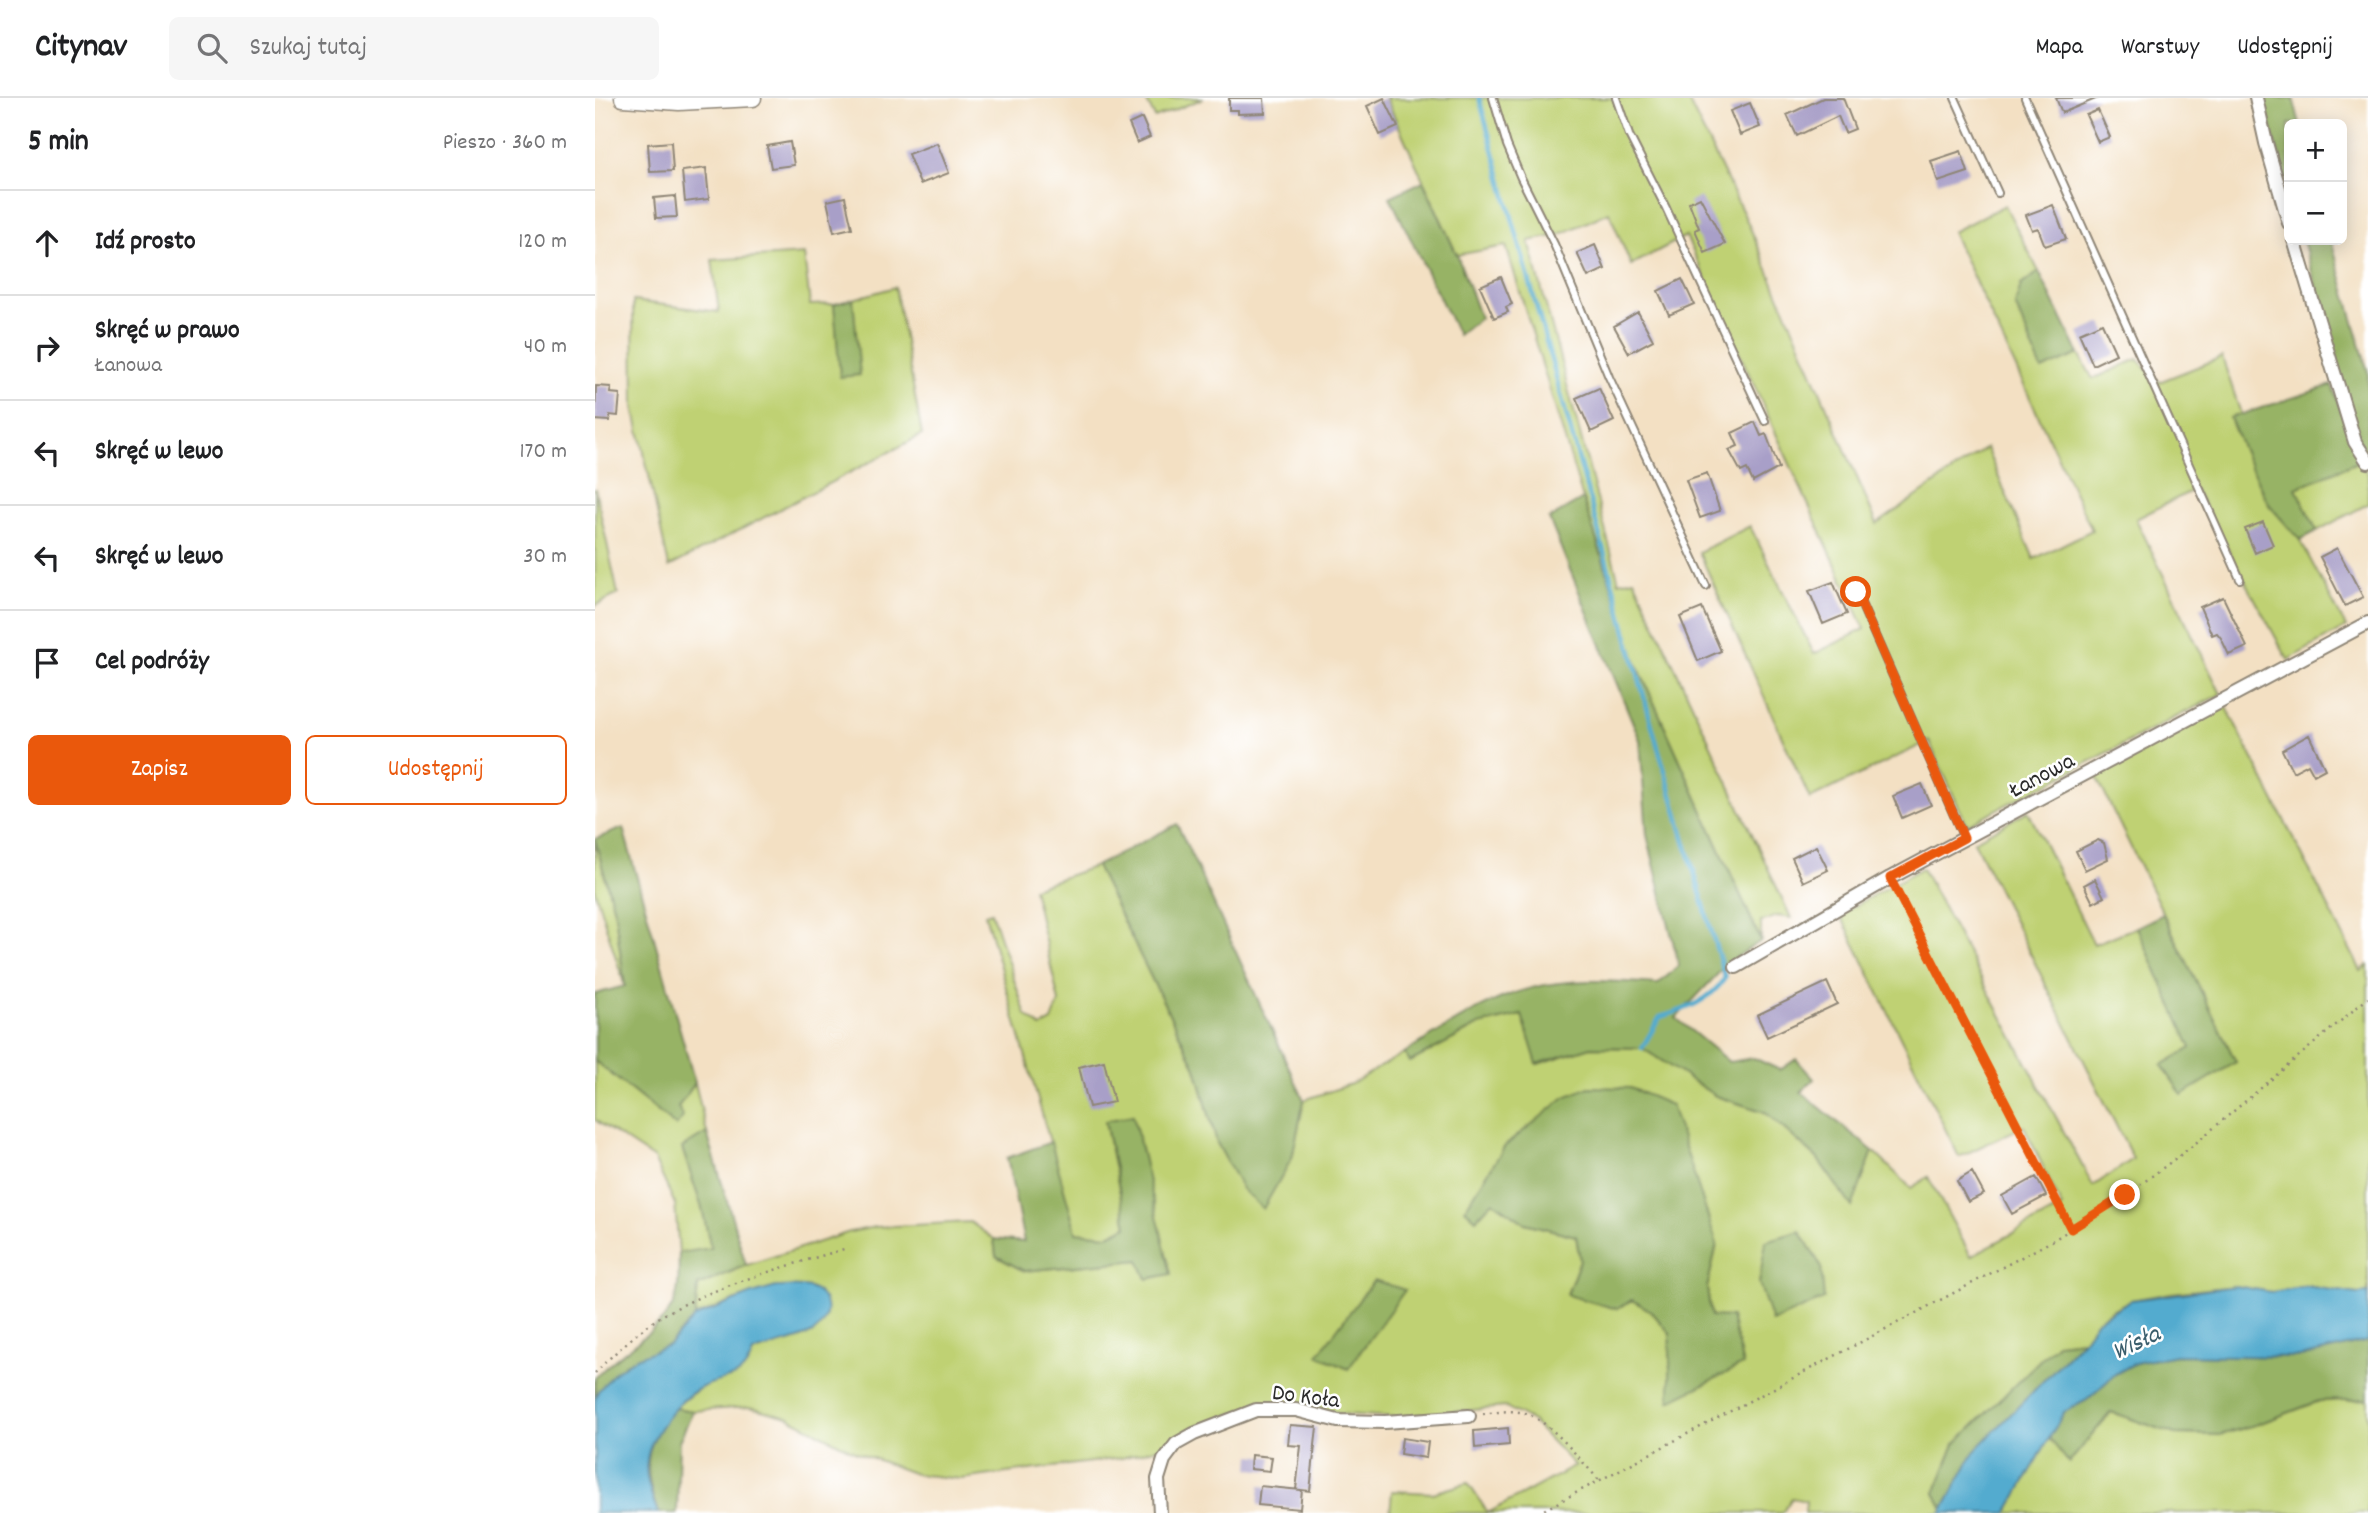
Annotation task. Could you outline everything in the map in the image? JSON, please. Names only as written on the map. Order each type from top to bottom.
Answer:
[{"type":"street","points":[[624,98],[678,102],[753,98]]},
{"type":"street","points":[[2256,98],[2284,206]]},
{"type":"street","points":[[2296,245],[2355,442],[2368,462]]},
{"type":"street","name":"Łanowa","points":[[1736,967],[1890,878],[2368,623]]},
{"type":"street","name":"Do Koła","points":[[1160,1513],[1158,1479],[1164,1460],[1176,1444],[1194,1434],[1256,1410],[1296,1410],[1338,1421],[1385,1422],[1469,1416]]},
{"type":"lane","points":[[1493,98],[1507,145],[1521,178],[1554,244],[1609,376],[1706,586]]},
{"type":"lane","points":[[1616,98],[1629,135],[1765,421]]},
{"type":"lane","points":[[1955,98],[1998,193]]},
{"type":"lane","points":[[2025,98],[2240,579]]},
{"type":"lane","points":[[1856,592],[1964,838]]},
{"type":"path","points":[[1890,878],[2071,1229]]},
{"type":"path","points":[[1538,1513],[2071,1229],[2125,1195],[2191,1147],[2368,998]]},
{"type":"path","points":[[595,1373],[615,1351],[663,1316],[718,1289],[847,1248]]},
{"type":"path","points":[[1469,1416],[1504,1411],[1530,1415],[1559,1437],[1600,1480]]},
{"type":"green space","points":[[1145,98],[1204,98],[1155,118]]},
{"type":"green space","points":[[1386,98],[1687,98],[1748,223],[1877,524],[1986,448],[2034,559],[2092,530],[1952,232],[2005,205],[2039,272],[2021,285],[2042,369],[2079,354],[2093,379],[2138,359],[2159,382],[2222,357],[2241,414],[2230,418],[2246,457],[2269,505],[2300,540],[2346,627],[2288,660],[2195,489],[2136,519],[2221,694],[1967,825],[1929,741],[1810,799],[1699,552],[1750,526],[1814,654],[1865,629],[1686,236],[1631,265],[1609,212],[1559,235],[1529,241],[1619,582],[1634,579],[1791,918],[1777,916],[1761,922],[1761,941],[1638,667],[1583,499],[1506,246],[1457,255]]},
{"type":"green space","points":[[2263,98],[2293,98],[2299,119],[2284,119],[2284,174]]},
{"type":"green space","points":[[1423,181],[1457,255],[1480,318],[1458,335],[1390,197]]},
{"type":"green space","points":[[2304,245],[2332,245],[2368,372],[2368,455],[2358,439]]},
{"type":"green space","points":[[804,254],[810,305],[834,304],[841,376],[859,374],[853,299],[895,287],[922,435],[669,567],[634,407],[633,301],[719,312],[712,260]]},
{"type":"green space","points":[[2039,272],[2079,354],[2042,370],[2015,305],[2021,285]]},
{"type":"green space","points":[[853,299],[860,375],[840,377],[834,304]]},
{"type":"green space","points":[[2332,385],[2359,461],[2296,488],[2317,531],[2300,540],[2269,505],[2230,418]]},
{"type":"green space","points":[[2359,461],[2368,474],[2368,504],[2317,531],[2295,488]]},
{"type":"green space","points":[[595,488],[618,594],[595,606]]},
{"type":"green space","points":[[1583,499],[1638,667],[1761,941],[1729,962],[1676,1018],[1729,1062],[1754,1058],[1780,1070],[1796,1059],[1814,1079],[1801,1092],[1873,1151],[1852,1207],[1817,1158],[1765,1112],[1716,1096],[1642,1048],[1591,1047],[1537,1064],[1522,1015],[1479,1025],[1410,1062],[1404,1053],[1464,1016],[1511,994],[1544,985],[1576,981],[1658,984],[1679,966],[1647,835],[1640,740],[1549,519]]},
{"type":"green space","points":[[2226,706],[2361,971],[2368,965],[2368,1293],[2358,1294],[2306,1286],[2272,1292],[2235,1286],[2131,1300],[2097,1320],[2083,1340],[2057,1343],[1935,1493],[1943,1509],[1941,1513],[1805,1513],[1806,1501],[1792,1498],[1782,1513],[1488,1513],[1575,1466],[1533,1422],[1506,1407],[1394,1417],[1341,1414],[1300,1405],[1265,1403],[1194,1427],[1164,1446],[1122,1458],[961,1479],[915,1474],[854,1451],[788,1417],[750,1407],[693,1411],[674,1408],[705,1385],[738,1374],[748,1363],[752,1353],[811,1334],[811,1288],[767,1291],[695,1317],[698,1286],[747,1265],[850,1232],[875,1227],[970,1222],[994,1239],[996,1256],[1024,1271],[1139,1260],[1132,1116],[1105,1122],[1127,1226],[1109,1235],[1076,1233],[985,914],[991,912],[1026,1015],[1041,1027],[1052,1021],[1059,1002],[1033,888],[1096,866],[1196,1068],[1217,1143],[1292,1158],[1304,1100],[1351,1084],[1404,1053],[1410,1062],[1479,1025],[1522,1015],[1538,1064],[1591,1047],[1642,1048],[1716,1096],[1765,1112],[1817,1158],[1852,1206],[1873,1151],[1911,1188],[1928,1177],[1971,1256],[2062,1207],[2024,1126],[1959,1157],[1840,914],[1922,868],[2093,1186],[2133,1159],[1974,841],[2028,811],[2094,944],[2137,927],[2192,1048],[2162,1065],[2182,1094],[2236,1062],[2096,776]],"holes":[[[1493,1200],[1717,1244],[1707,1288],[1711,1316],[1671,1401],[1670,1333],[1651,1311],[1632,1300],[1567,1294],[1580,1260],[1576,1236],[1525,1223]]]},
{"type":"green space","points":[[1177,824],[1304,1100],[1292,1158],[1263,1209],[1242,1189],[1217,1143],[1196,1068],[1096,866]]},
{"type":"green space","points":[[623,828],[695,1083],[678,1107],[683,1117],[676,1126],[595,1061],[595,994],[625,986],[615,914],[595,839]]},
{"type":"green space","points":[[595,840],[615,914],[625,987],[595,891]]},
{"type":"green space","points":[[2163,914],[2236,1062],[2182,1095],[2162,1065],[2191,1048],[2137,927]]},
{"type":"green space","points":[[595,1061],[676,1126],[678,1107],[695,1083],[707,1133],[682,1148],[702,1208],[711,1249],[679,1253],[675,1204],[654,1159],[595,1120]]},
{"type":"green space","points":[[1589,1087],[1631,1088],[1671,1105],[1717,1244],[1707,1288],[1711,1316],[1731,1317],[1743,1365],[1670,1401],[1670,1333],[1651,1311],[1632,1300],[1617,1309],[1567,1295],[1580,1260],[1576,1236],[1525,1223],[1493,1201],[1476,1219],[1465,1209],[1505,1146],[1565,1097]]},
{"type":"green space","points":[[1133,1115],[1171,1274],[1147,1279],[1139,1260],[1024,1271],[996,1256],[994,1239],[1024,1242],[1007,1158],[1051,1142],[1076,1232],[1109,1235],[1127,1226],[1105,1121]]},
{"type":"green space","points":[[707,1133],[746,1265],[698,1286],[695,1317],[669,1345],[625,1364],[598,1391],[595,1400],[595,1378],[652,1330],[671,1308],[678,1287],[679,1253],[711,1248],[702,1208],[682,1148]]},
{"type":"green space","points":[[1800,1231],[1821,1266],[1824,1299],[1772,1322],[1759,1283],[1766,1241]]},
{"type":"green space","points":[[1374,1280],[1405,1290],[1348,1369],[1318,1355]]},
{"type":"green space","points":[[2083,1340],[1975,1451],[1943,1509],[1935,1493],[1955,1444],[2057,1343]]},
{"type":"green space","points":[[2368,1341],[2368,1399],[2319,1401],[2220,1435],[2175,1434],[2111,1412],[2069,1463],[2049,1438],[2064,1412],[2087,1400],[2115,1374],[2135,1363],[2176,1355],[2300,1357]]},
{"type":"green space","points":[[2368,1399],[2368,1513],[2007,1513],[2049,1438],[2069,1462],[2111,1412],[2175,1434],[2220,1435],[2320,1401]]},
{"type":"green space","points":[[674,1408],[693,1411],[679,1441],[677,1513],[658,1513],[650,1483],[648,1458],[656,1434]]},
{"type":"green space","points":[[1468,1483],[1488,1513],[1390,1513],[1392,1491],[1433,1493]]},
{"type":"water","name":"Wisła","points":[[2235,1286],[2272,1292],[2306,1286],[2358,1294],[2368,1293],[2368,1341],[2300,1357],[2176,1355],[2135,1363],[2115,1374],[2087,1400],[2064,1412],[2007,1513],[1941,1513],[1975,1451],[2083,1340],[2097,1320],[2131,1300]]},
{"type":"water","points":[[776,1287],[801,1287],[817,1292],[827,1310],[823,1323],[804,1337],[753,1353],[740,1373],[697,1390],[669,1416],[654,1438],[646,1467],[658,1513],[595,1513],[595,1400],[598,1391],[616,1371],[636,1358],[669,1345],[695,1317]]},
{"type":"building","points":[[1229,98],[1264,98],[1265,113],[1238,114],[1238,110],[1229,110]]},
{"type":"building","points":[[1384,98],[1398,127],[1380,135],[1367,106]]},
{"type":"building","points":[[1823,98],[1843,98],[1855,129],[1845,133],[1838,116],[1797,136],[1787,115]]},
{"type":"building","points":[[2056,98],[2098,98],[2062,113]]},
{"type":"building","points":[[1750,103],[1760,127],[1740,135],[1730,111]]},
{"type":"building","points":[[2098,110],[2110,137],[2098,142],[2086,115]]},
{"type":"building","points":[[1142,118],[1150,137],[1137,143],[1129,124]]},
{"type":"building","points":[[671,142],[673,171],[650,172],[648,144]]},
{"type":"building","points":[[790,142],[794,165],[771,168],[767,146]]},
{"type":"building","points":[[937,143],[949,173],[920,184],[908,154]]},
{"type":"building","points":[[1961,151],[1968,172],[1938,182],[1931,161]]},
{"type":"building","points":[[706,168],[709,199],[685,202],[682,171]]},
{"type":"building","points":[[675,196],[677,217],[656,218],[654,198]]},
{"type":"building","points":[[845,197],[852,228],[834,232],[827,201]]},
{"type":"building","points":[[1700,197],[1725,244],[1705,253],[1695,230],[1699,228],[1689,202]]},
{"type":"building","points":[[2053,205],[2066,239],[2045,246],[2038,228],[2032,230],[2026,215]]},
{"type":"building","points":[[1595,245],[1605,269],[1588,277],[1577,253]]},
{"type":"building","points":[[1501,277],[1512,304],[1506,307],[1508,312],[1494,318],[1480,286]]},
{"type":"building","points":[[1682,279],[1694,304],[1669,315],[1658,291]]},
{"type":"building","points":[[1638,312],[1653,340],[1629,353],[1614,326]]},
{"type":"building","points":[[2102,323],[2116,354],[2093,365],[2079,333]]},
{"type":"building","points":[[596,386],[611,387],[610,393],[620,394],[618,416],[610,415],[609,421],[595,420]]},
{"type":"building","points":[[1599,388],[1614,421],[1591,432],[1576,398]]},
{"type":"building","points":[[1755,422],[1761,436],[1766,434],[1779,468],[1753,482],[1747,469],[1741,472],[1729,450],[1738,446],[1732,433]]},
{"type":"building","points":[[1707,473],[1720,511],[1700,518],[1686,480]]},
{"type":"building","points":[[2263,522],[2273,545],[2255,553],[2245,529]]},
{"type":"building","points":[[2337,548],[2363,597],[2345,606],[2320,557]]},
{"type":"building","points":[[1833,582],[1847,614],[1823,624],[1809,591]]},
{"type":"building","points":[[2223,597],[2247,647],[2229,655],[2217,633],[2212,635],[2200,607]]},
{"type":"building","points":[[1702,608],[1721,651],[1698,661],[1680,617]]},
{"type":"building","points":[[2309,735],[2325,769],[2314,775],[2308,764],[2293,772],[2282,750]]},
{"type":"building","points":[[1922,784],[1931,805],[1902,818],[1893,796]]},
{"type":"building","points":[[2098,840],[2104,843],[2108,859],[2085,870],[2076,851]]},
{"type":"building","points":[[1816,846],[1828,870],[1803,882],[1792,858]]},
{"type":"building","points":[[2095,879],[2104,897],[2093,903],[2084,885]]},
{"type":"building","points":[[1827,982],[1837,1004],[1767,1037],[1757,1015]]},
{"type":"building","points":[[1104,1061],[1114,1102],[1089,1107],[1079,1067]]},
{"type":"building","points":[[1972,1172],[1984,1194],[1968,1202],[1957,1181]]},
{"type":"building","points":[[2036,1177],[2046,1196],[2012,1214],[2002,1196]]},
{"type":"building","points":[[1290,1425],[1317,1427],[1310,1491],[1302,1490],[1300,1509],[1258,1505],[1260,1486],[1296,1490],[1301,1446],[1288,1445]]},
{"type":"building","points":[[1508,1428],[1509,1445],[1475,1448],[1474,1431]]},
{"type":"building","points":[[1402,1438],[1428,1442],[1426,1458],[1400,1454]]},
{"type":"building","points":[[1251,1455],[1272,1457],[1270,1471],[1250,1469]]},
{"type":"waterway","points":[[1479,98],[1658,747],[1725,978],[1704,999],[1688,1008],[1660,1017],[1642,1048]]},
{"type":"route","points":[[1856,592],[1964,838],[1890,878],[2071,1229],[2125,1195]]}]
